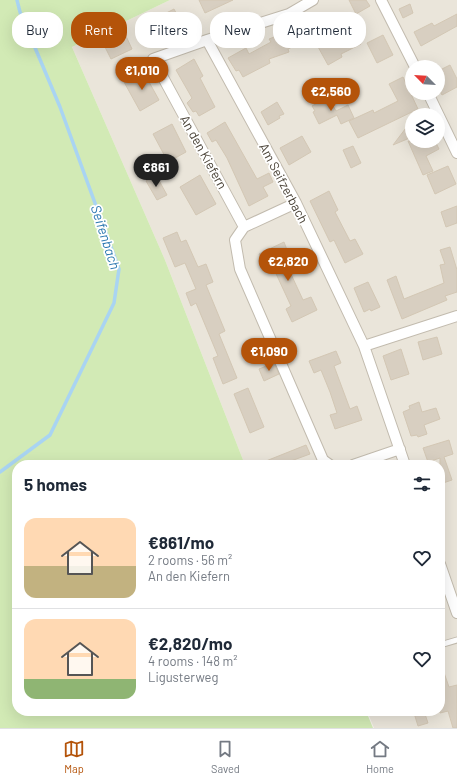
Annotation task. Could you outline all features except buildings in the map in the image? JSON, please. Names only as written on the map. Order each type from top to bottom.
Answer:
[{"type":"street","name":"An den Kiefern","points":[[244,227],[153,59],[289,14],[313,0]]},
{"type":"street","points":[[382,0],[412,60]]},
{"type":"street","name":"Am Seifzerbach","points":[[207,40],[296,203],[364,346],[403,460]]},
{"type":"street","points":[[431,100],[457,153]]},
{"type":"street","points":[[296,203],[244,227],[235,240],[240,269],[323,460]]},
{"type":"street","points":[[364,346],[457,316]]},
{"type":"street","points":[[368,460],[400,449]]},
{"type":"street","points":[[445,588],[457,611]]},
{"type":"lane","points":[[445,644],[457,640]]},
{"type":"shaded area","points":[[170,0],[457,0],[457,728],[374,728],[369,716],[445,716],[445,460],[243,460],[165,260],[72,48],[127,48],[127,21],[135,17],[135,48],[202,48],[202,12],[145,12]]},
{"type":"green space","points":[[0,0],[170,0],[145,12],[135,12],[135,17],[127,21],[127,12],[71,12],[71,48],[72,48],[165,260],[243,460],[12,460],[12,716],[368,716],[373,728],[0,728]]},
{"type":"waterway","name":"Seifenbach","points":[[16,460],[50,435],[114,303],[119,269],[60,107],[20,12],[17,0]]},
{"type":"waterway","name":"Seifenbach","points":[[0,472],[12,463]]}]
